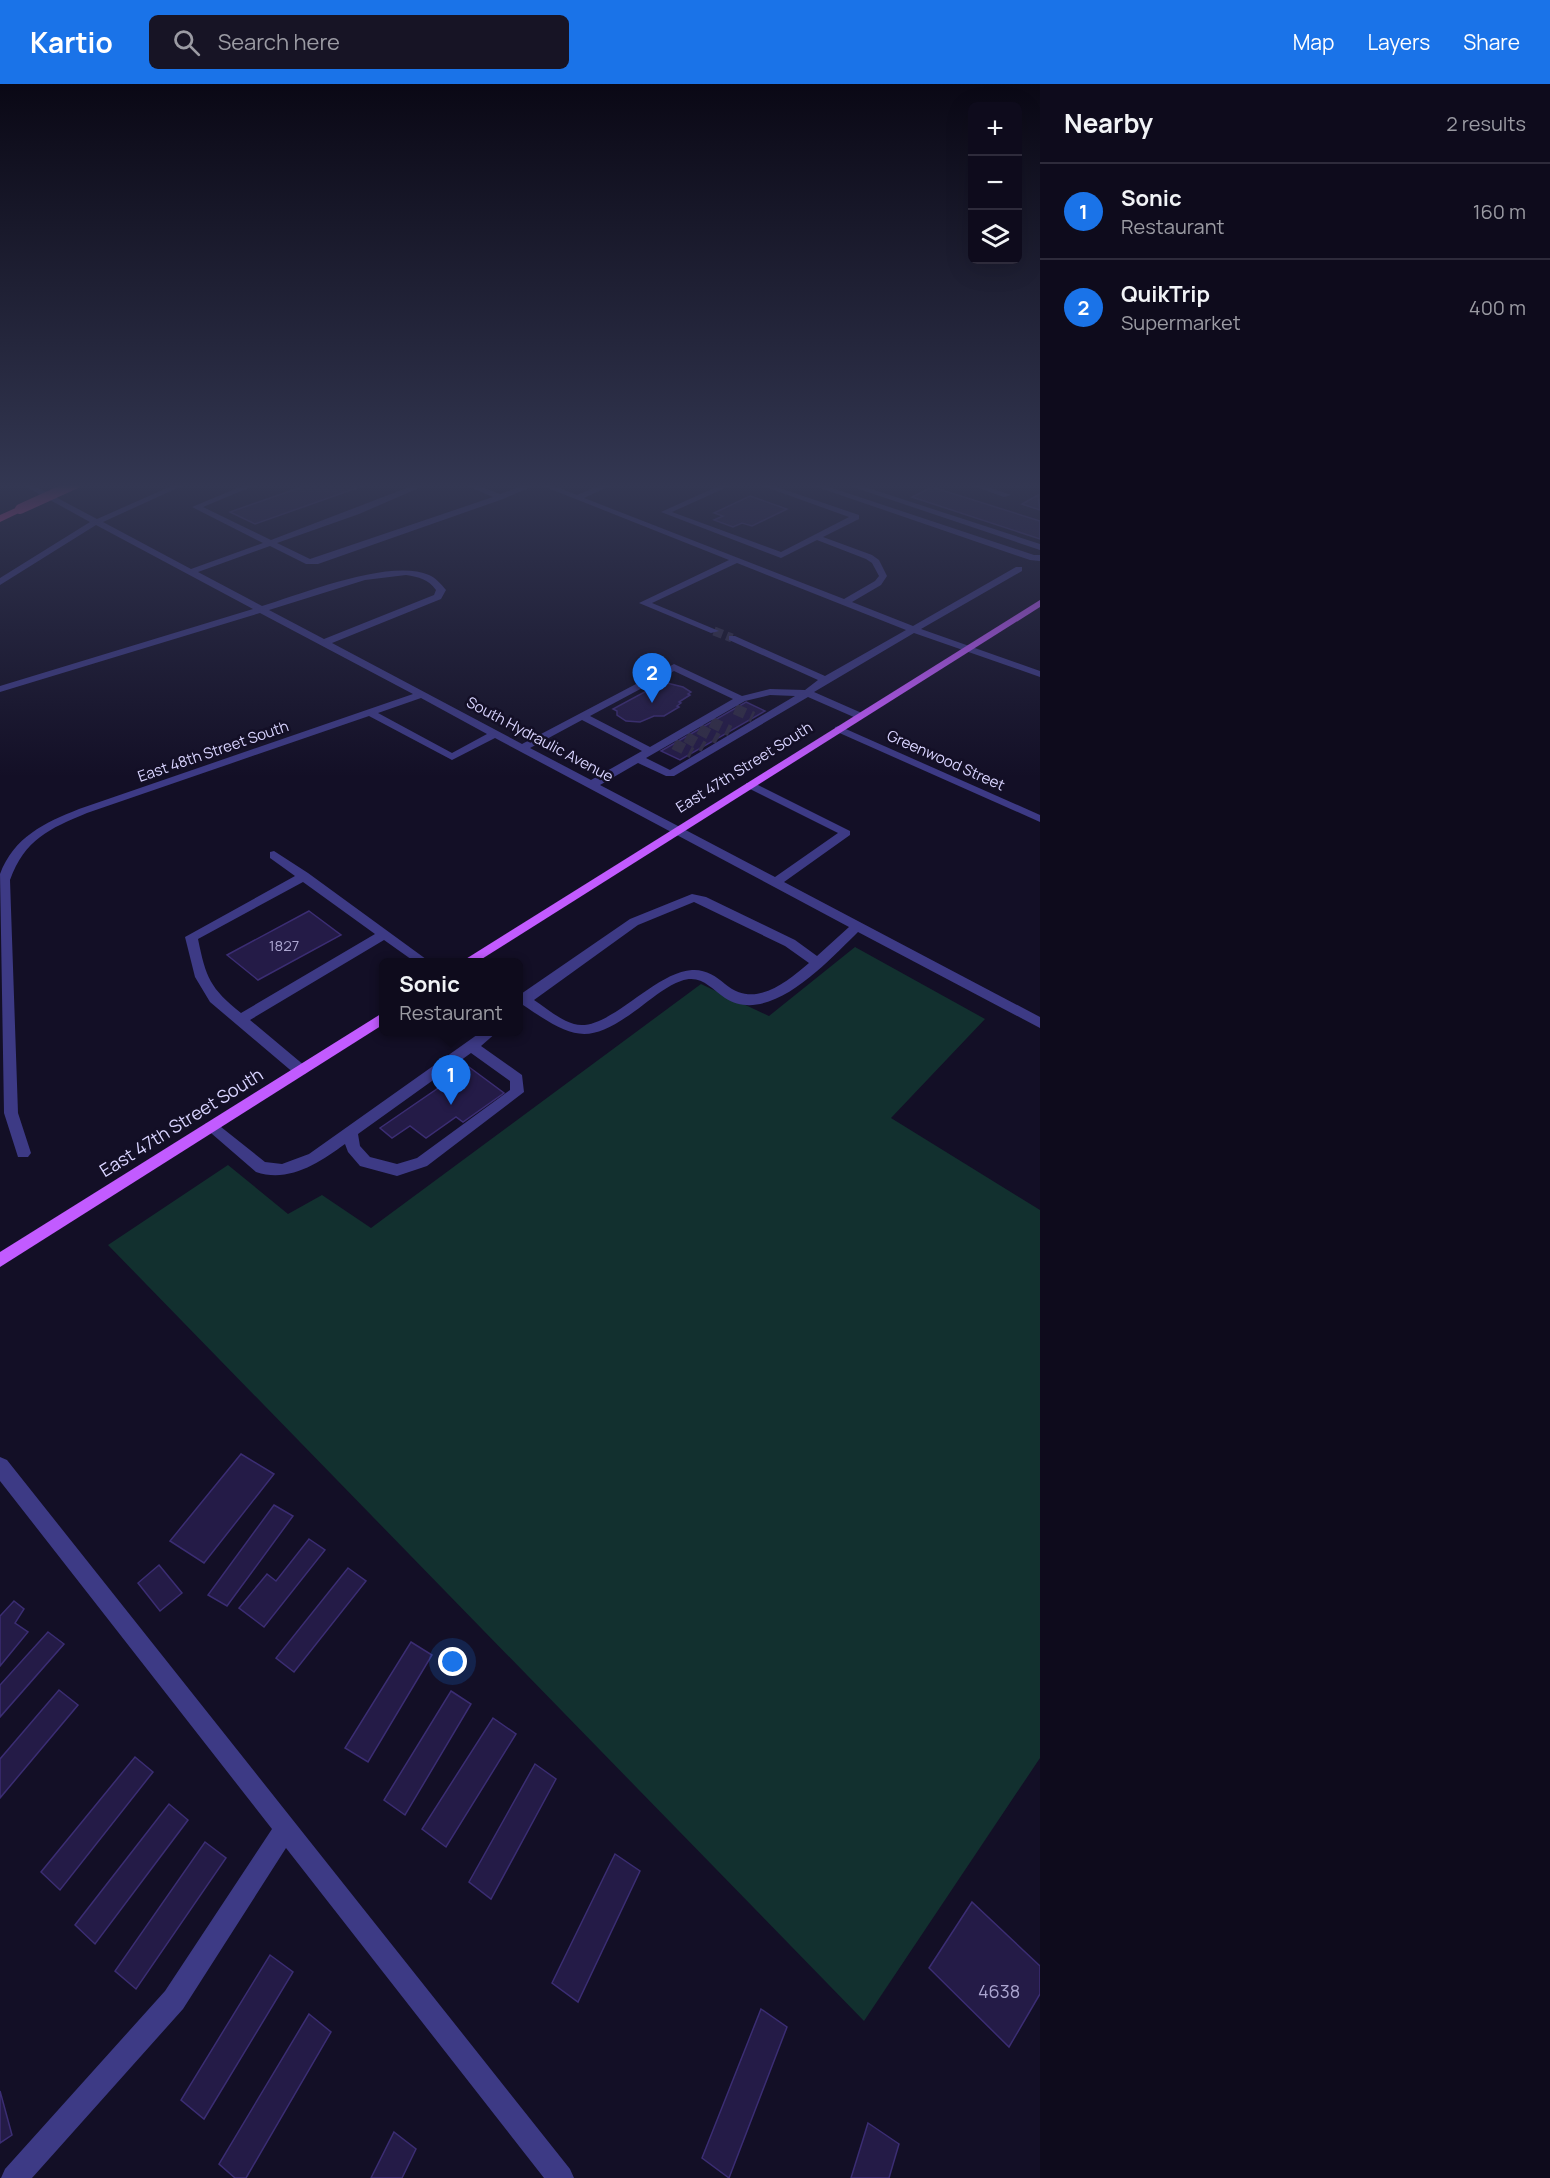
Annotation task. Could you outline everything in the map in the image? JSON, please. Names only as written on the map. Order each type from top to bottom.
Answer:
[{"type":"main road","name":"East 47th Street South","points":[[476,958],[1040,603]]},
{"type":"main road","name":"East 47th Street South","points":[[0,1260],[379,1020]]},
{"type":"street","name":"South Hydraulic Avenue","points":[[208,582],[1040,1023]]},
{"type":"street","points":[[0,689],[352,582]]},
{"type":"street","points":[[323,642],[429,602],[438,597],[441,590],[435,582]]},
{"type":"street","points":[[690,582],[644,603],[714,631]]},
{"type":"street","points":[[793,582],[915,630],[1040,674]]},
{"type":"street","points":[[845,602],[880,582]]},
{"type":"street","points":[[637,758],[670,774],[721,740],[807,693],[825,680],[997,582]]},
{"type":"street","points":[[732,638],[825,680]]},
{"type":"street","points":[[522,748],[674,667],[741,699]]},
{"type":"street","points":[[591,785],[696,728],[732,707],[741,699],[770,692],[807,693],[860,716]]},
{"type":"street","name":"East 48th Street South","points":[[23,1153],[11,1113],[4,880],[11,858],[20,847],[39,831],[83,811],[421,695]]},
{"type":"street","points":[[370,713],[452,757],[495,734]]},
{"type":"street","points":[[582,716],[650,751]]},
{"type":"street","name":"Greenwood Street","points":[[839,729],[1040,819]]},
{"type":"street","points":[[750,785],[846,833],[775,883]]},
{"type":"street","points":[[274,855],[416,958]]},
{"type":"street","points":[[300,1070],[203,986],[197,971],[191,937],[304,876]]},
{"type":"street","points":[[523,999],[634,922],[683,904],[692,898],[702,900],[790,943],[817,962]]},
{"type":"street","points":[[523,1001],[572,1030],[586,1030],[601,1027],[667,981],[694,973],[714,981],[736,998],[768,997],[788,988],[857,926]]},
{"type":"street","points":[[240,1020],[384,934]]},
{"type":"street","points":[[211,1127],[261,1168],[283,1170],[314,1158],[485,1036]]},
{"type":"street","points":[[350,1133],[353,1149],[365,1162],[397,1170],[422,1162],[517,1092],[517,1079],[471,1046]]},
{"type":"street","points":[[0,1466],[561,2178]]},
{"type":"street","points":[[14,2178],[174,2000],[286,1828]]},
{"type":"green space","points":[[855,947],[985,1019],[891,1118],[1040,1210],[1040,1758],[864,2021],[108,1245],[228,1165],[288,1214],[322,1195],[371,1228],[701,984],[769,1016]]},
{"type":"building","points":[[663,682],[683,687],[691,692],[679,702],[681,703],[677,706],[679,707],[664,716],[654,716],[640,722],[626,721],[613,709]]},
{"type":"building","points":[[746,702],[765,711],[680,760],[661,751]]},
{"type":"building","points":[[309,911],[341,935],[258,980],[227,955]]},
{"type":"building","points":[[469,1067],[504,1093],[463,1122],[456,1117],[426,1138],[410,1126],[392,1138],[380,1128]]},
{"type":"building","points":[[241,1454],[274,1474],[204,1563],[170,1541]]},
{"type":"building","points":[[274,1505],[293,1516],[227,1606],[208,1595]]},
{"type":"building","points":[[309,1539],[325,1550],[264,1627],[239,1608],[267,1574],[276,1581]]},
{"type":"building","points":[[159,1565],[182,1593],[160,1611],[138,1583]]},
{"type":"building","points":[[348,1568],[366,1581],[294,1672],[276,1658]]},
{"type":"building","points":[[14,1601],[24,1609],[15,1623],[28,1632],[0,1666],[0,1616]]},
{"type":"building","points":[[48,1632],[64,1644],[0,1717],[0,1685]]},
{"type":"building","points":[[411,1642],[432,1655],[368,1762],[345,1748]]},
{"type":"building","points":[[59,1690],[78,1705],[0,1798],[0,1759]]},
{"type":"building","points":[[451,1691],[471,1704],[405,1815],[384,1800]]},
{"type":"building","points":[[493,1718],[516,1734],[446,1847],[422,1829]]},
{"type":"building","points":[[135,1757],[153,1772],[60,1890],[41,1872]]},
{"type":"building","points":[[535,1764],[556,1779],[491,1899],[469,1882]]},
{"type":"building","points":[[169,1804],[188,1820],[95,1944],[75,1925]]},
{"type":"building","points":[[205,1842],[226,1858],[136,1989],[115,1971]]},
{"type":"building","points":[[615,1854],[640,1871],[578,2002],[552,1983]]},
{"type":"building","points":[[972,1902],[1040,1966],[1040,1994],[1009,2047],[929,1968]]},
{"type":"building","points":[[270,1955],[293,1972],[204,2119],[181,2100]]},
{"type":"building","points":[[761,2009],[787,2027],[729,2178],[702,2158]]},
{"type":"building","points":[[309,2014],[331,2032],[246,2178],[235,2178],[219,2164]]},
{"type":"building","points":[[0,2091],[12,2135],[0,2143]]},
{"type":"building","points":[[868,2123],[899,2144],[889,2178],[851,2178]]},
{"type":"building","points":[[394,2132],[416,2149],[402,2178],[371,2178]]},
{"type":"tunnel","points":[[714,631],[732,638]]},
{"type":"tunnel","points":[[735,709],[753,717]]},
{"type":"tunnel","points":[[711,722],[730,731]]},
{"type":"tunnel","points":[[699,729],[718,739]]},
{"type":"tunnel","points":[[686,737],[704,747]]},
{"type":"tunnel","points":[[674,744],[692,753]]},
{"type":"place","name":"QuikTrip","points":[[652,703]]},
{"type":"place","name":"Sonic","points":[[451,1105]]}]
